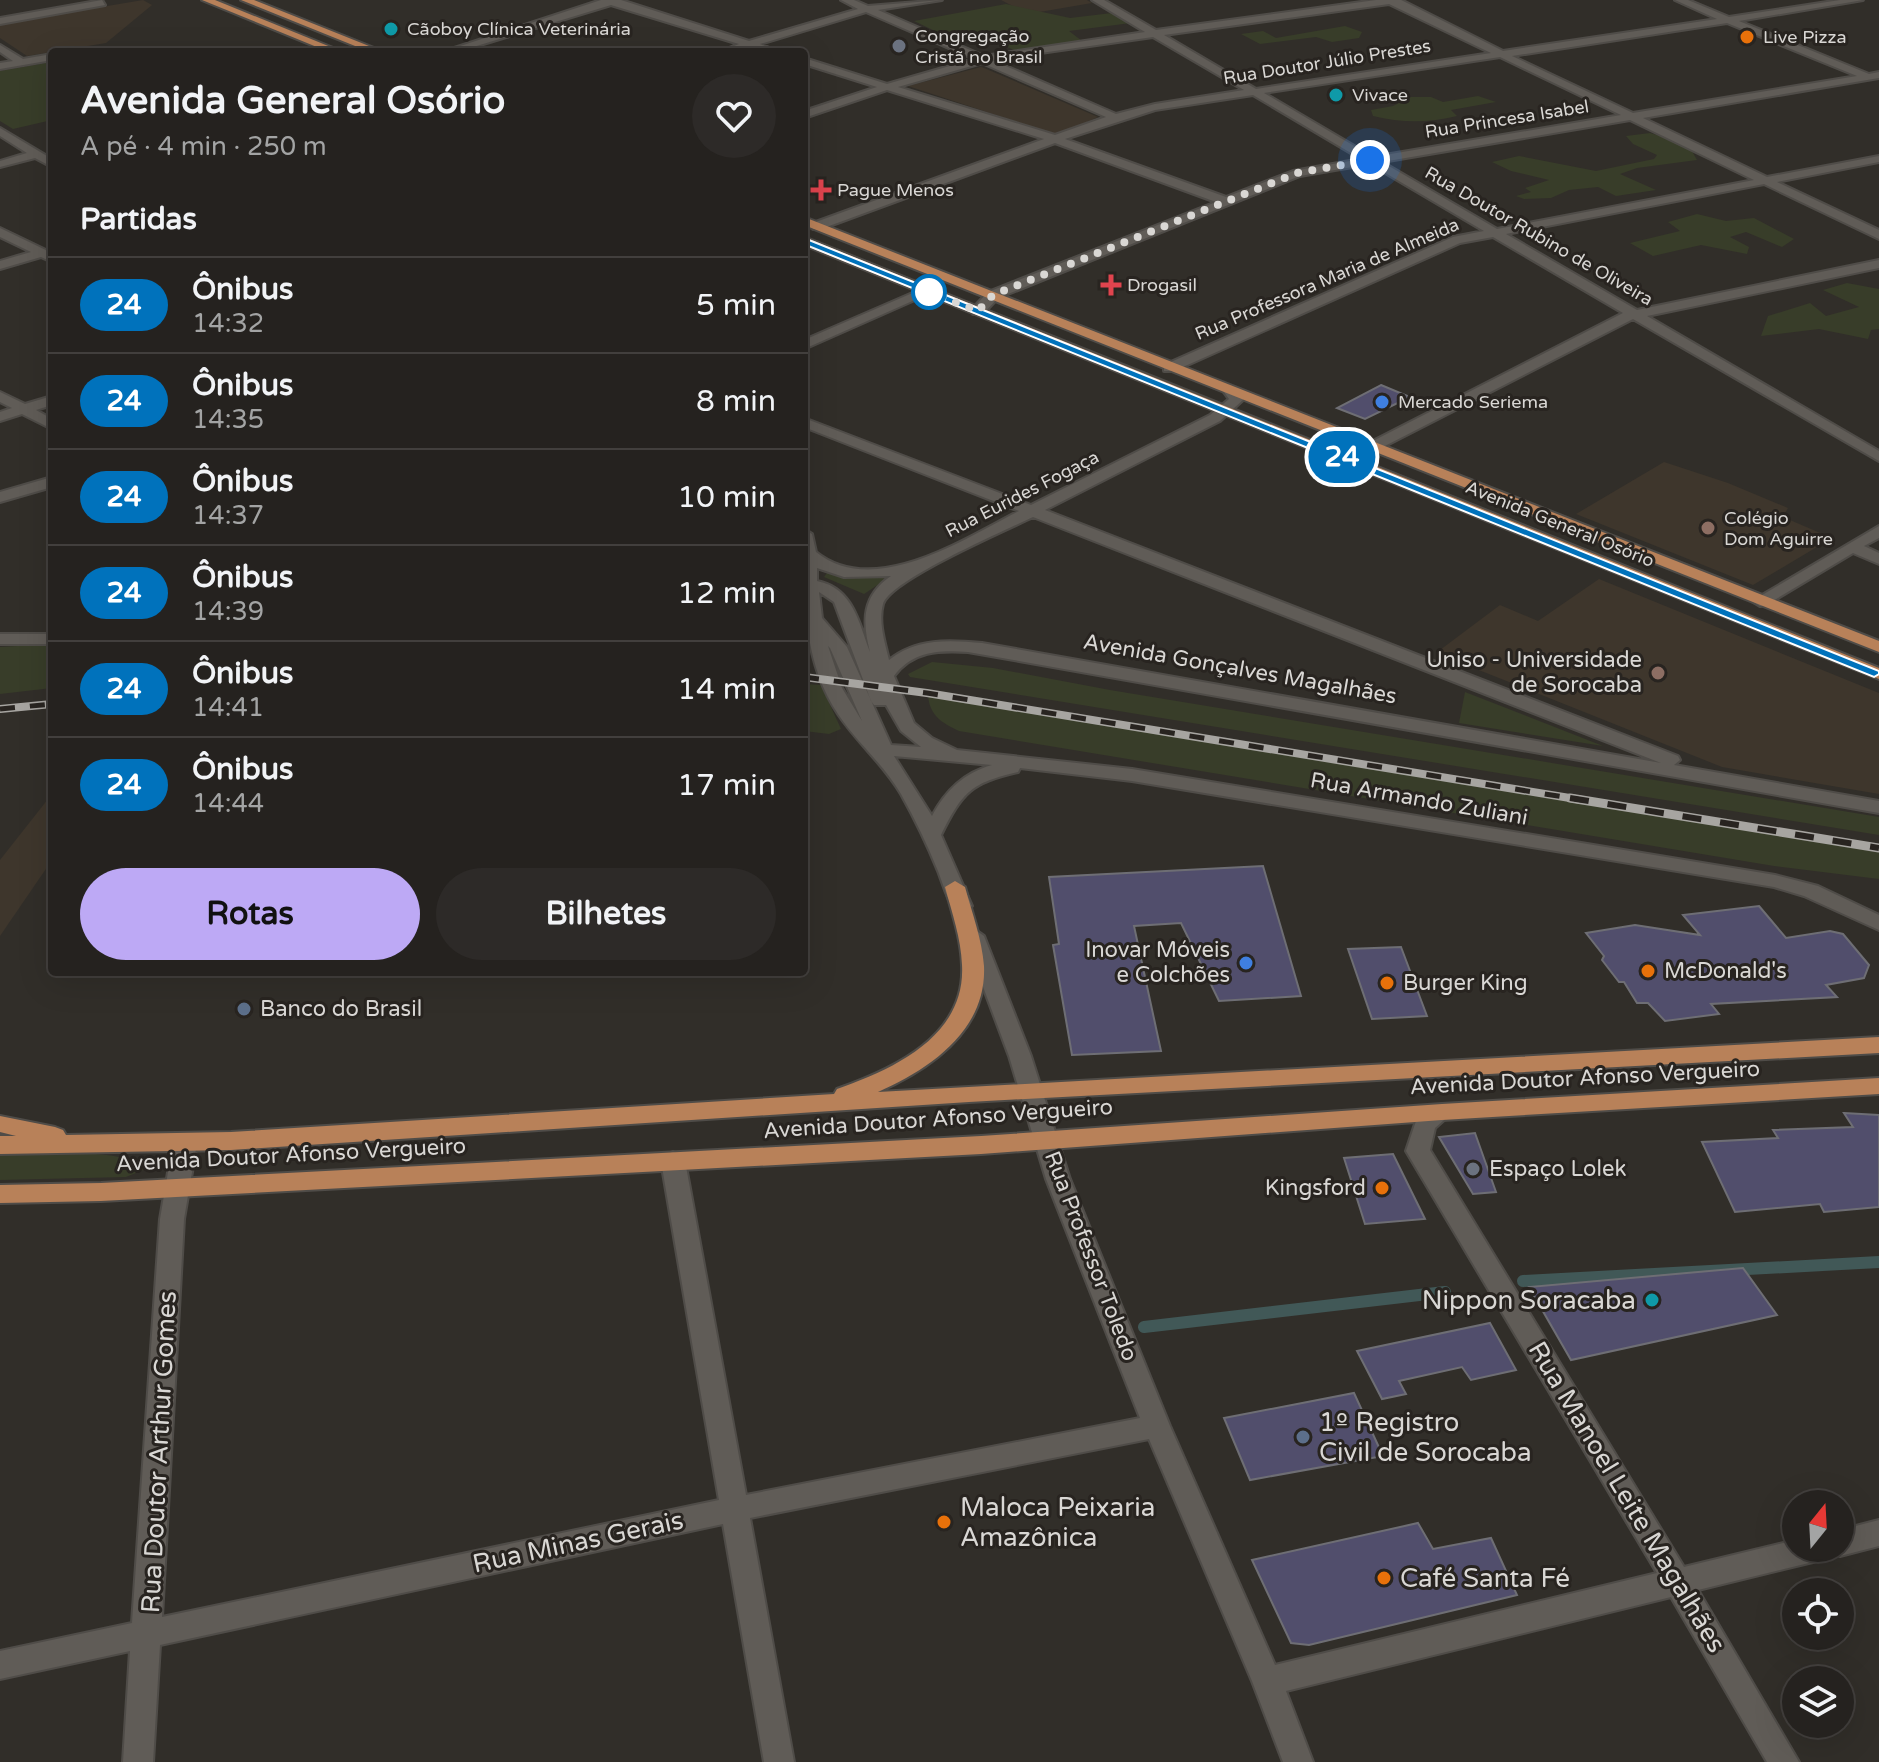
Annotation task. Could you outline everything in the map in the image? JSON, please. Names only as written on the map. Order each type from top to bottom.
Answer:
[{"type":"main road","points":[[207,0],[220,2],[329,48]]},
{"type":"main road","points":[[246,0],[369,48]]},
{"type":"main road","points":[[260,0],[284,14]]},
{"type":"main road","name":"Avenida General Osório","points":[[811,223],[1169,368],[1879,647]]},
{"type":"main road","name":"Avenida General Osório","points":[[808,243],[1879,674]]},
{"type":"main road","points":[[790,1107],[871,1086],[923,1058],[951,1032],[967,1002],[973,981],[969,941],[955,887]]},
{"type":"main road","name":"Avenida Doutor Afonso Vergueiro","points":[[0,1145],[185,1143],[1879,1045]]},
{"type":"main road","name":"Avenida Doutor Afonso Vergueiro","points":[[0,1194],[673,1161],[1879,1086]]},
{"type":"main road","points":[[0,1124],[94,1145]]},
{"type":"street","points":[[846,0],[1115,117]]},
{"type":"street","points":[[736,48],[867,9],[937,0]]},
{"type":"street","name":"Rua Doutor Rubino de Oliveira","points":[[1097,0],[1879,457]]},
{"type":"street","points":[[808,114],[982,60],[1391,0],[1879,235]]},
{"type":"street","points":[[1680,0],[1876,77]]},
{"type":"street","name":"Rua Doutor Júlio Prestes","points":[[811,223],[1058,140],[1115,117],[1252,91],[1858,0]]},
{"type":"street","points":[[460,48],[611,1],[762,48]]},
{"type":"street","points":[[0,21],[102,3]]},
{"type":"street","points":[[0,48],[21,62]]},
{"type":"street","points":[[0,66],[48,58]]},
{"type":"street","points":[[808,62],[1058,140],[1225,201]]},
{"type":"street","name":"Rua Princesa Isabel","points":[[978,311],[993,295],[1297,173],[1876,77]]},
{"type":"street","points":[[0,131],[48,162]]},
{"type":"street","points":[[0,164],[36,154]]},
{"type":"street","name":"Rua Professora Maria de Almeida","points":[[1169,368],[1457,240],[1491,231],[1879,159]]},
{"type":"street","points":[[0,232],[47,255]]},
{"type":"street","points":[[0,244],[16,240]]},
{"type":"street","points":[[0,265],[47,255]]},
{"type":"street","points":[[1372,447],[1635,314],[1879,264]]},
{"type":"street","points":[[808,343],[929,291]]},
{"type":"street","points":[[1227,411],[1237,399],[1231,392]]},
{"type":"street","points":[[0,396],[48,423]]},
{"type":"street","points":[[0,417],[48,401]]},
{"type":"street","name":"Rua Eurides Fogaça","points":[[885,676],[871,608],[879,594],[927,565],[1227,411]]},
{"type":"street","points":[[808,427],[1712,776]]},
{"type":"street","points":[[0,497],[48,483]]},
{"type":"street","points":[[1760,601],[1879,531]]},
{"type":"street","name":"Rua Professor Toledo","points":[[808,546],[811,555],[808,572]]},
{"type":"street","points":[[1852,547],[1879,559]]},
{"type":"street","points":[[811,555],[828,568],[856,572],[892,571],[927,565]]},
{"type":"street","points":[[808,584],[820,586],[841,599],[881,703],[894,726],[923,748],[953,755]]},
{"type":"street","name":"Rua Professor Toledo","points":[[808,598],[812,627],[839,700],[883,754],[931,836],[955,887],[1033,1092],[1058,1179],[1157,1426],[1267,1681],[1298,1762]]},
{"type":"street","points":[[0,639],[48,639]]},
{"type":"street","name":"Avenida Gonçalves Magalhães","points":[[885,676],[893,662],[913,651],[945,645],[982,648],[1879,807]]},
{"type":"street","name":"Rua Armando Zuliani","points":[[885,676],[896,709],[909,731],[931,746],[953,755]]},
{"type":"street","name":"Rua Armando Zuliani","points":[[883,754],[953,755],[1132,775],[1775,881],[1811,891],[1874,920]]},
{"type":"street","points":[[931,836],[950,799],[978,775],[1001,768],[1059,767]]},
{"type":"street","name":"Rua Manoel Leite Magalhães","points":[[1442,1112],[1425,1124],[1418,1151],[1784,1762]]},
{"type":"street","name":"Rua Doutor Arthur Gomes","points":[[138,1762],[172,1219],[185,1143]]},
{"type":"street","points":[[673,1161],[779,1762]]},
{"type":"street","name":"Rua Minas Gerais","points":[[0,1665],[735,1509],[1157,1426]]},
{"type":"street","points":[[1854,1539],[1879,1533]]},
{"type":"street","points":[[1267,1681],[1782,1556]]},
{"type":"shaded area","points":[[143,0],[152,5],[106,43],[48,48],[48,53],[27,56],[0,38],[0,24]]},
{"type":"shaded area","points":[[1001,0],[1087,0],[1092,3],[1028,14]]},
{"type":"shaded area","points":[[981,67],[1098,117],[1057,135],[908,86]]},
{"type":"shaded area","name":"Colégio Dom Aguirre","points":[[1664,462],[1728,483],[1788,508],[1783,517],[1832,538],[1753,585],[1576,514]]},
{"type":"shaded area","name":"Uniso - Universidade de Sorocaba","points":[[1599,579],[1879,693],[1879,794],[1722,767],[1436,653],[1500,605],[1538,621]]},
{"type":"shaded area","points":[[48,799],[48,866],[0,936],[0,860]]},
{"type":"green space","points":[[1006,4],[1070,18],[1112,13],[1131,23],[1069,31],[1082,41],[1014,50],[987,38],[960,43],[914,21]]},
{"type":"green space","points":[[1345,26],[1362,32],[1359,38],[1332,42],[1316,37],[1260,44],[1241,34],[1263,31],[1276,38]]},
{"type":"green space","points":[[48,63],[48,121],[13,129],[0,121],[0,71]]},
{"type":"green space","points":[[1478,96],[1496,102],[1451,110],[1457,116],[1426,121],[1373,116],[1371,110],[1393,106],[1411,97],[1431,97],[1443,102]]},
{"type":"green space","points":[[1650,133],[1688,144],[1697,160],[1637,168],[1620,174],[1656,190],[1616,196],[1598,187],[1569,190],[1551,198],[1524,199],[1516,196],[1531,192],[1525,188],[1549,180],[1511,171],[1492,162],[1519,156],[1596,171],[1654,159],[1657,155],[1633,144],[1626,136]]},
{"type":"green space","points":[[1697,214],[1726,221],[1754,218],[1794,239],[1782,247],[1746,232],[1730,237],[1749,247],[1747,254],[1701,245],[1653,256],[1630,243],[1680,231],[1668,222]]},
{"type":"green space","points":[[1847,283],[1879,289],[1879,329],[1871,330],[1868,339],[1819,329],[1761,336],[1768,316],[1810,303],[1826,316],[1859,307],[1823,290]]},
{"type":"green space","points":[[827,573],[883,577],[885,580],[864,594],[824,577]]},
{"type":"green space","points":[[48,644],[48,688],[0,694],[0,647]]},
{"type":"green space","points":[[932,662],[993,668],[1879,817],[1879,835],[910,677],[908,674]]},
{"type":"green space","points":[[808,684],[821,685],[841,729],[829,734],[808,731]]},
{"type":"green space","points":[[1465,692],[1603,746],[1459,723]]},
{"type":"green space","points":[[928,696],[1879,852],[1879,879],[1774,866],[959,731],[938,718],[931,709]]},
{"type":"green space","points":[[0,1154],[98,1154],[135,1161],[148,1168],[126,1177],[0,1180]]},
{"type":"building","name":"Mercado Seriema","points":[[1381,385],[1410,397],[1365,419],[1337,408]]},
{"type":"building","name":"Inovar Móveis e Colchões","points":[[1263,866],[1301,996],[1219,1001],[1181,923],[1134,926],[1161,1051],[1072,1055],[1053,945],[1059,944],[1049,877]]},
{"type":"building","points":[[1759,906],[1786,938],[1830,931],[1843,934],[1869,965],[1864,978],[1826,985],[1837,997],[1711,1004],[1719,1014],[1665,1021],[1648,1003],[1637,1003],[1624,982],[1619,982],[1602,960],[1604,956],[1586,933],[1635,925],[1700,935],[1683,915]]},
{"type":"building","name":"Burger King","points":[[1401,947],[1427,1016],[1372,1019],[1348,949]]},
{"type":"building","points":[[1844,1113],[1879,1115],[1879,1207],[1824,1212],[1820,1204],[1735,1212],[1702,1142],[1778,1138],[1773,1130],[1853,1127]]},
{"type":"building","name":"Espaço Lolek","points":[[1475,1133],[1496,1192],[1473,1194],[1439,1137]]},
{"type":"building","name":"Kingsford","points":[[1393,1154],[1425,1219],[1365,1224],[1344,1158]]},
{"type":"building","name":"Nippon Soracaba","points":[[1743,1268],[1777,1315],[1571,1360],[1529,1287]]},
{"type":"building","points":[[1490,1323],[1516,1370],[1471,1380],[1462,1367],[1399,1381],[1406,1394],[1382,1399],[1357,1351]]},
{"type":"building","name":"1º Registro Civil de Sorocaba","points":[[1354,1393],[1383,1456],[1250,1480],[1224,1418]]},
{"type":"building","name":"Café Santa Fé","points":[[1418,1523],[1433,1549],[1491,1538],[1517,1595],[1309,1645],[1291,1643],[1252,1560]]},
{"type":"waterway","points":[[1523,1281],[1879,1262]]},
{"type":"waterway","points":[[1144,1327],[1445,1292]]},
{"type":"railway","points":[[808,678],[927,693],[1582,800]]},
{"type":"railway","points":[[0,709],[48,704]]},
{"type":"railway","points":[[1570,798],[1879,848]]},
{"type":"bus line","name":"24","points":[[808,243],[1879,674]]},
{"type":"place","name":"Cãoboy Clínica Veterinária","points":[[391,29]]},
{"type":"place","name":"Live Pizza","points":[[1747,37]]},
{"type":"place","name":"Congregação Cristã no Brasil","points":[[899,46]]},
{"type":"place","name":"Vivace","points":[[1336,95]]},
{"type":"place","name":"Pague Menos","points":[[821,190]]},
{"type":"place","name":"Drogasil","points":[[1111,285]]},
{"type":"place","name":"Mercado Seriema","points":[[1382,402]]},
{"type":"place","name":"Colégio Dom Aguirre","points":[[1708,528]]},
{"type":"place","name":"Uniso - Universidade de Sorocaba","points":[[1658,673]]},
{"type":"place","name":"Inovar Móveis e Colchões","points":[[1246,963]]},
{"type":"place","name":"McDonald's","points":[[1648,971]]},
{"type":"place","name":"Burger King","points":[[1387,983]]},
{"type":"place","name":"Banco do Brasil","points":[[244,1009]]},
{"type":"place","name":"Espaço Lolek","points":[[1473,1169]]},
{"type":"place","name":"Kingsford","points":[[1382,1188]]},
{"type":"place","name":"Nippon Soracaba","points":[[1652,1300]]},
{"type":"place","name":"1º Registro Civil de Sorocaba","points":[[1303,1437]]},
{"type":"place","name":"Maloca Peixaria Amazônica","points":[[944,1522]]},
{"type":"place","name":"Café Santa Fé","points":[[1384,1578]]},
{"type":"route","points":[[929,292],[978,311],[984,301],[993,295],[1297,173],[1370,160]]}]
